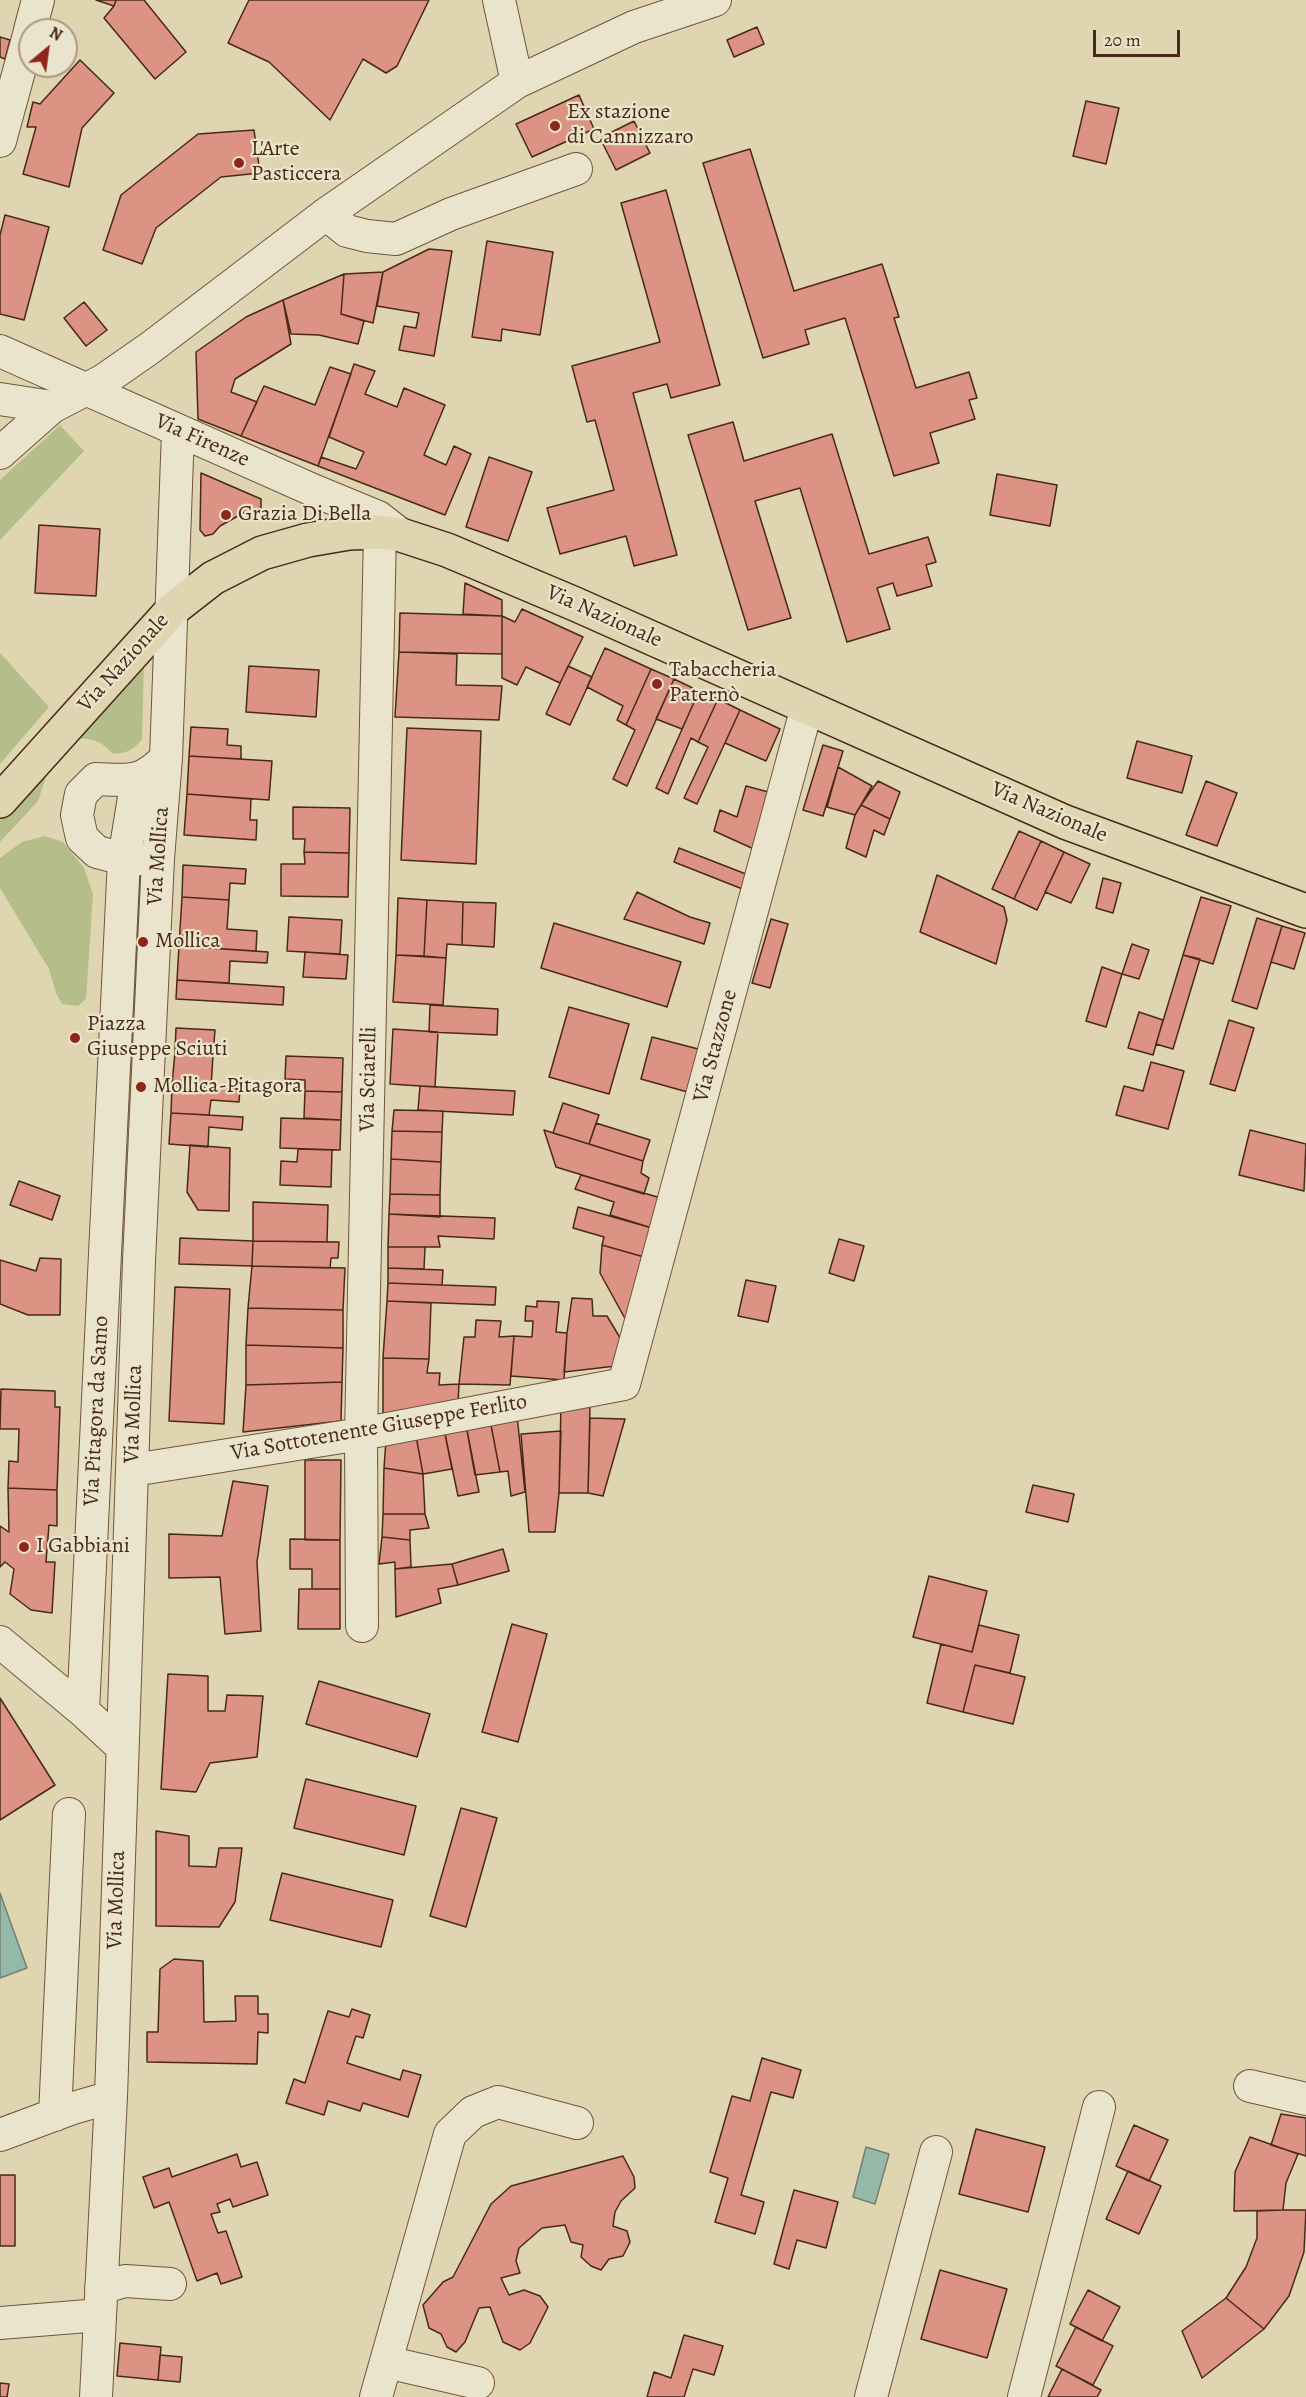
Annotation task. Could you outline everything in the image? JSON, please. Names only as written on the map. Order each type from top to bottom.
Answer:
[{"type":"main road","name":"Via Nazionale","points":[[0,801],[172,610],[213,578],[262,553],[308,540],[334,536],[390,534],[447,550],[543,590],[1065,822],[1306,911]]},
{"type":"street","points":[[33,18],[38,0]]},
{"type":"street","points":[[499,0],[517,82]]},
{"type":"street","points":[[0,453],[52,407],[85,390],[150,348],[326,214],[517,82],[634,27],[715,0]]},
{"type":"street","points":[[0,141],[18,74]]},
{"type":"street","points":[[326,214],[347,231],[396,239],[451,214],[576,169]]},
{"type":"street","name":"Via Firenze","points":[[0,351],[378,517],[390,534]]},
{"type":"street","points":[[0,399],[30,365]]},
{"type":"street","points":[[0,399],[52,407]]},
{"type":"street","name":"Via Mollica","points":[[96,2397],[111,2097],[139,1261],[158,859],[166,758],[178,431]]},
{"type":"street","points":[[315,491],[326,503],[332,519],[334,536]]},
{"type":"street","name":"Via Sciarelli","points":[[362,1626],[361,1434],[390,534]]},
{"type":"street","name":"Via Stazzone","points":[[624,1384],[807,707]]},
{"type":"street","points":[[158,859],[124,859],[97,852],[82,838],[77,815],[81,794],[96,779],[137,779],[153,772],[166,758]]},
{"type":"street","name":"Via Pitagora da Samo","points":[[83,1711],[124,859],[137,779]]},
{"type":"street","points":[[105,1255],[139,1261]]},
{"type":"street","name":"Via Sottotenente Giuseppe Ferlito","points":[[133,1470],[361,1434],[624,1384]]},
{"type":"street","points":[[0,1642],[121,1746]]},
{"type":"street","points":[[55,2115],[69,1814]]},
{"type":"street","points":[[1250,2086],[1306,2099]]},
{"type":"street","points":[[0,2135],[111,2097]]},
{"type":"street","points":[[376,2397],[450,2134],[473,2112],[498,2102],[577,2123]]},
{"type":"street","points":[[1024,2397],[1098,2107]]},
{"type":"street","points":[[871,2397],[936,2152]]},
{"type":"street","points":[[0,2323],[100,2301],[125,2281],[170,2284]]},
{"type":"street","points":[[386,2362],[478,2383]]},
{"type":"shaded area","points":[[60,425],[84,451],[0,540],[0,480]]},
{"type":"shaded area","points":[[0,653],[49,707],[0,764]]},
{"type":"shaded area","points":[[144,662],[142,739],[139,743],[130,750],[113,754],[104,745],[95,741],[73,738]]},
{"type":"shaded area","points":[[51,762],[38,801],[0,842],[0,820]]},
{"type":"shaded area","points":[[45,836],[63,842],[84,868],[93,894],[86,999],[78,1006],[62,1004],[49,969],[0,888],[0,858],[22,842]]},
{"type":"shaded area","points":[[0,1893],[27,1968],[0,1978]]},
{"type":"shaded area","points":[[866,2147],[889,2154],[875,2204],[853,2197]]},
{"type":"building","points":[[96,0],[116,0],[114,6]]},
{"type":"building","points":[[116,0],[144,0],[186,52],[155,79],[104,18]]},
{"type":"building","points":[[249,0],[429,0],[397,66],[386,73],[363,59],[330,120],[269,62],[228,43]]},
{"type":"building","points":[[757,27],[764,44],[734,57],[727,40]]},
{"type":"building","points":[[0,37],[10,40],[5,59],[0,57]]},
{"type":"building","points":[[80,60],[114,93],[82,128],[69,187],[23,174],[36,127],[27,127],[33,102],[40,104],[64,78],[78,78]]},
{"type":"building","name":"Ex stazione di Cannizzaro","points":[[579,95],[594,129],[532,157],[516,124]]},
{"type":"building","points":[[1086,101],[1119,108],[1106,164],[1073,156]]},
{"type":"building","points":[[634,121],[650,153],[616,170],[600,138]]},
{"type":"building","points":[[254,130],[260,173],[221,177],[156,228],[142,264],[103,250],[121,195],[198,134]]},
{"type":"building","points":[[750,149],[794,291],[882,264],[899,317],[894,318],[916,388],[969,372],[977,398],[969,400],[975,419],[930,433],[939,463],[894,476],[845,318],[805,330],[809,344],[763,358],[703,163]]},
{"type":"building","points":[[666,190],[720,385],[671,398],[667,384],[633,393],[677,555],[634,566],[626,536],[560,554],[547,508],[614,490],[595,420],[587,422],[572,366],[660,342],[621,203]]},
{"type":"building","points":[[5,215],[49,227],[24,320],[0,314],[0,235]]},
{"type":"building","points":[[487,241],[553,252],[540,335],[502,329],[501,341],[472,337]]},
{"type":"building","points":[[429,249],[452,251],[434,356],[399,350],[404,326],[416,328],[419,313],[377,306],[383,272]]},
{"type":"building","points":[[383,272],[373,323],[341,314],[344,274]]},
{"type":"building","points":[[344,274],[341,314],[364,321],[358,344],[319,335],[291,334],[283,300]]},
{"type":"building","points":[[283,300],[291,344],[235,379],[231,392],[257,402],[241,436],[198,419],[196,352],[246,317]]},
{"type":"building","points":[[84,302],[107,330],[86,346],[64,318]]},
{"type":"building","points":[[354,364],[375,371],[365,394],[397,407],[404,388],[445,405],[424,455],[446,465],[454,446],[471,454],[445,515],[318,466],[321,457],[356,469],[364,452],[329,437]]},
{"type":"building","points":[[330,367],[351,374],[318,466],[241,436],[264,386],[315,405]]},
{"type":"building","points":[[733,422],[744,461],[832,434],[869,554],[928,537],[936,562],[926,565],[932,586],[897,596],[893,583],[877,588],[890,629],[847,642],[800,488],[755,501],[791,618],[748,630],[688,435]]},
{"type":"building","points":[[489,457],[532,472],[508,541],[466,527]]},
{"type":"building","points":[[201,473],[261,499],[261,510],[253,517],[247,511],[220,526],[213,534],[205,536],[200,530]]},
{"type":"building","points":[[997,474],[1057,485],[1050,526],[990,515]]},
{"type":"building","points":[[39,525],[100,529],[96,596],[35,593]]},
{"type":"building","points":[[465,583],[502,600],[502,616],[463,614]]},
{"type":"building","points":[[522,609],[583,637],[560,683],[526,667],[517,685],[502,678],[502,616],[515,622]]},
{"type":"building","points":[[400,613],[502,616],[502,654],[399,652]]},
{"type":"building","points":[[605,648],[651,669],[626,725],[617,720],[623,706],[587,687]]},
{"type":"building","points":[[399,652],[457,654],[456,685],[502,686],[499,720],[395,717]]},
{"type":"building","points":[[249,666],[319,670],[316,717],[246,712]]},
{"type":"building","points":[[568,666],[592,677],[570,725],[546,714]]},
{"type":"building","points":[[651,669],[674,679],[627,786],[613,779],[635,730],[626,725]]},
{"type":"building","points":[[674,679],[699,691],[682,729],[656,719]]},
{"type":"building","points":[[699,691],[718,699],[698,742],[691,738],[668,794],[656,788]]},
{"type":"building","points":[[718,699],[740,710],[697,804],[684,798],[708,747],[698,742]]},
{"type":"building","points":[[740,710],[780,729],[766,761],[725,743]]},
{"type":"building","points":[[191,727],[228,729],[227,745],[241,746],[241,759],[189,756]]},
{"type":"building","points":[[407,728],[481,731],[476,864],[401,860]]},
{"type":"building","points":[[1137,741],[1192,756],[1182,793],[1127,778]]},
{"type":"building","points":[[823,745],[843,751],[823,816],[803,810]]},
{"type":"building","points":[[189,756],[272,761],[269,800],[187,794]]},
{"type":"building","points":[[838,767],[872,786],[855,815],[827,807]]},
{"type":"building","points":[[878,781],[900,792],[890,819],[861,805]]},
{"type":"building","points":[[1206,781],[1237,793],[1217,846],[1186,835]]},
{"type":"building","points":[[746,786],[772,793],[756,850],[714,831],[720,810],[737,817]]},
{"type":"building","points":[[187,794],[251,799],[250,820],[257,820],[256,840],[184,835]]},
{"type":"building","points":[[861,805],[890,819],[884,835],[874,830],[866,857],[846,848],[855,815]]},
{"type":"building","points":[[293,807],[350,808],[349,853],[304,852],[305,839],[293,839]]},
{"type":"building","points":[[1019,831],[1041,841],[1014,899],[992,889]]},
{"type":"building","points":[[1041,841],[1064,852],[1037,910],[1014,899]]},
{"type":"building","points":[[679,848],[751,876],[745,890],[674,862]]},
{"type":"building","points":[[304,852],[349,853],[348,897],[281,896],[281,864],[305,864]]},
{"type":"building","points":[[1064,852],[1090,864],[1071,903],[1045,892]]},
{"type":"building","points":[[183,865],[246,869],[245,884],[230,883],[229,900],[182,897]]},
{"type":"building","points":[[937,875],[1004,907],[1007,920],[996,964],[920,932]]},
{"type":"building","points":[[1103,878],[1121,883],[1113,913],[1096,908]]},
{"type":"building","points":[[637,892],[690,917],[710,923],[704,944],[624,919]]},
{"type":"building","points":[[182,897],[229,900],[227,929],[257,931],[256,951],[179,946]]},
{"type":"building","points":[[1201,897],[1231,906],[1213,964],[1183,955]]},
{"type":"building","points":[[398,898],[427,900],[424,956],[396,955]]},
{"type":"building","points":[[427,900],[463,902],[462,945],[447,944],[446,958],[424,956]]},
{"type":"building","points":[[463,902],[496,903],[494,947],[462,945]]},
{"type":"building","points":[[289,917],[342,920],[340,954],[287,951]]},
{"type":"building","points":[[1257,918],[1282,926],[1257,1009],[1232,1001]]},
{"type":"building","points":[[771,919],[788,924],[770,988],[752,983]]},
{"type":"building","points":[[554,923],[681,962],[667,1007],[541,968]]},
{"type":"building","points":[[1282,926],[1305,933],[1294,969],[1271,962]]},
{"type":"building","points":[[1132,944],[1149,950],[1139,979],[1122,974]]},
{"type":"building","points":[[179,946],[268,952],[267,963],[230,961],[229,983],[177,980]]},
{"type":"building","points":[[305,952],[348,955],[346,979],[303,977]]},
{"type":"building","points":[[396,955],[446,958],[443,1005],[393,1002]]},
{"type":"building","points":[[1183,955],[1200,959],[1173,1049],[1156,1044]]},
{"type":"building","points":[[1102,967],[1122,974],[1106,1027],[1086,1021]]},
{"type":"building","points":[[177,980],[284,987],[283,1005],[176,999]]},
{"type":"building","points":[[430,1005],[498,1009],[497,1035],[429,1032]]},
{"type":"building","points":[[569,1007],[629,1024],[609,1094],[549,1077]]},
{"type":"building","points":[[1139,1012],[1163,1020],[1153,1055],[1128,1048]]},
{"type":"building","points":[[1229,1020],[1254,1028],[1235,1091],[1210,1084]]},
{"type":"building","points":[[176,1028],[215,1030],[213,1055],[175,1052]]},
{"type":"building","points":[[393,1029],[438,1032],[435,1087],[390,1084]]},
{"type":"building","points":[[652,1037],[702,1050],[691,1093],[641,1079]]},
{"type":"building","points":[[175,1052],[213,1055],[211,1088],[172,1085]]},
{"type":"building","points":[[286,1056],[343,1058],[342,1092],[305,1091],[305,1080],[285,1079]]},
{"type":"building","points":[[1151,1062],[1184,1071],[1168,1129],[1116,1115],[1124,1086],[1143,1091]]},
{"type":"building","points":[[172,1085],[240,1089],[239,1102],[211,1100],[209,1115],[171,1113]]},
{"type":"building","points":[[420,1086],[515,1091],[513,1115],[418,1110]]},
{"type":"building","points":[[305,1091],[342,1092],[341,1120],[304,1118]]},
{"type":"building","points":[[563,1103],[599,1115],[589,1144],[553,1133]]},
{"type":"building","points":[[394,1110],[443,1111],[442,1132],[392,1131]]},
{"type":"building","points":[[171,1113],[243,1117],[242,1130],[209,1127],[208,1147],[169,1144]]},
{"type":"building","points":[[281,1118],[341,1120],[340,1150],[280,1148]]},
{"type":"building","points":[[596,1123],[650,1140],[643,1161],[589,1144]]},
{"type":"building","points":[[544,1130],[643,1161],[641,1173],[649,1178],[644,1194],[556,1167]]},
{"type":"building","points":[[1250,1130],[1306,1144],[1304,1191],[1239,1175]]},
{"type":"building","points":[[392,1131],[442,1132],[441,1162],[391,1159]]},
{"type":"building","points":[[190,1145],[230,1148],[229,1211],[198,1210],[187,1192]]},
{"type":"building","points":[[298,1149],[332,1150],[331,1187],[280,1185],[281,1161],[297,1162]]},
{"type":"building","points":[[391,1159],[441,1162],[440,1195],[390,1194]]},
{"type":"building","points":[[581,1175],[661,1198],[652,1228],[610,1215],[614,1202],[575,1189]]},
{"type":"building","points":[[19,1181],[60,1196],[52,1220],[10,1205]]},
{"type":"building","points":[[390,1194],[440,1195],[440,1217],[389,1214]]},
{"type":"building","points":[[253,1202],[328,1205],[327,1242],[253,1241]]},
{"type":"building","points":[[578,1207],[652,1228],[644,1257],[602,1245],[604,1237],[573,1228]]},
{"type":"building","points":[[389,1214],[495,1218],[494,1239],[438,1236],[440,1247],[388,1247]]},
{"type":"building","points":[[180,1238],[253,1241],[252,1266],[179,1264]]},
{"type":"building","points":[[839,1239],[864,1246],[854,1281],[829,1273]]},
{"type":"building","points":[[253,1241],[339,1242],[338,1258],[331,1258],[330,1268],[252,1266]]},
{"type":"building","points":[[602,1245],[644,1257],[628,1324],[600,1273]]},
{"type":"building","points":[[388,1247],[425,1247],[424,1269],[388,1268]]},
{"type":"building","points":[[40,1258],[61,1259],[60,1315],[28,1315],[0,1304],[0,1260],[36,1271]]},
{"type":"building","points":[[252,1266],[345,1268],[343,1310],[248,1308]]},
{"type":"building","points":[[388,1268],[443,1270],[442,1285],[388,1283]]},
{"type":"building","points":[[746,1280],[776,1286],[768,1322],[738,1316]]},
{"type":"building","points":[[388,1283],[496,1287],[495,1305],[387,1301]]},
{"type":"building","points":[[175,1287],[230,1289],[224,1424],[169,1421]]},
{"type":"building","points":[[572,1298],[592,1299],[593,1316],[607,1316],[622,1341],[616,1366],[564,1372]]},
{"type":"building","points":[[387,1301],[431,1303],[429,1359],[383,1358]]},
{"type":"building","points":[[537,1301],[559,1302],[556,1332],[567,1333],[564,1380],[511,1376],[514,1336],[532,1337],[533,1321],[525,1321],[526,1306],[537,1307]]},
{"type":"building","points":[[248,1308],[343,1310],[343,1348],[246,1345]]},
{"type":"building","points":[[476,1320],[501,1321],[499,1337],[514,1336],[510,1385],[459,1384],[464,1337],[475,1337]]},
{"type":"building","points":[[246,1345],[343,1348],[342,1382],[246,1385]]},
{"type":"building","points":[[383,1358],[429,1359],[427,1373],[440,1373],[439,1385],[459,1384],[458,1403],[383,1414]]},
{"type":"building","points":[[342,1382],[341,1421],[243,1432],[246,1385]]},
{"type":"building","points":[[1,1389],[55,1391],[55,1407],[60,1407],[57,1490],[8,1488],[9,1461],[18,1462],[19,1429],[0,1429]]},
{"type":"building","points":[[561,1404],[590,1405],[588,1493],[559,1493]]},
{"type":"building","points":[[517,1415],[525,1492],[511,1496],[508,1471],[500,1472],[490,1420]]},
{"type":"building","points":[[590,1418],[625,1419],[603,1496],[588,1493]]},
{"type":"building","points":[[490,1420],[500,1472],[475,1475],[466,1425]]},
{"type":"building","points":[[466,1425],[479,1492],[458,1496],[444,1429]]},
{"type":"building","points":[[444,1429],[452,1469],[423,1474],[416,1436]]},
{"type":"building","points":[[561,1431],[555,1532],[529,1532],[521,1434]]},
{"type":"building","points":[[416,1436],[423,1474],[384,1468],[386,1440]]},
{"type":"building","points":[[305,1460],[341,1460],[340,1540],[305,1540]]},
{"type":"building","points":[[384,1468],[423,1474],[425,1514],[383,1514]]},
{"type":"building","points":[[233,1481],[268,1486],[257,1562],[261,1631],[225,1634],[220,1577],[169,1578],[169,1534],[222,1536]]},
{"type":"building","points":[[1033,1485],[1074,1494],[1068,1522],[1026,1512]]},
{"type":"building","name":"I Gabbiani","points":[[8,1488],[57,1490],[57,1526],[49,1525],[46,1562],[55,1562],[52,1613],[31,1610],[10,1594],[14,1569],[5,1562],[0,1567],[0,1526],[9,1532]]},
{"type":"building","points":[[383,1514],[425,1514],[429,1528],[410,1530],[410,1540],[382,1537]]},
{"type":"building","points":[[382,1537],[410,1540],[411,1567],[395,1569],[395,1562],[379,1564]]},
{"type":"building","points":[[290,1539],[340,1540],[340,1589],[312,1589],[312,1569],[290,1569]]},
{"type":"building","points":[[503,1549],[509,1571],[458,1585],[452,1564]]},
{"type":"building","points":[[452,1564],[458,1585],[438,1589],[441,1603],[396,1617],[395,1569]]},
{"type":"building","points":[[929,1576],[987,1591],[972,1652],[913,1637]]},
{"type":"building","points":[[299,1589],[340,1589],[340,1629],[298,1629]]},
{"type":"building","points":[[512,1624],[547,1634],[518,1742],[482,1732]]},
{"type":"building","points":[[979,1625],[1019,1635],[1010,1673],[975,1665],[963,1712],[927,1703],[941,1644],[972,1652]]},
{"type":"building","points":[[975,1665],[1025,1677],[1013,1724],[963,1712]]},
{"type":"building","points":[[168,1674],[208,1676],[208,1711],[225,1711],[227,1695],[263,1696],[257,1757],[210,1763],[196,1792],[161,1789]]},
{"type":"building","points":[[319,1681],[430,1714],[417,1757],[306,1724]]},
{"type":"building","points":[[0,1698],[55,1785],[0,1820]]},
{"type":"building","points":[[306,1779],[416,1806],[404,1855],[294,1828]]},
{"type":"building","points":[[461,1808],[497,1818],[466,1927],[430,1916]]},
{"type":"building","points":[[156,1831],[189,1836],[189,1866],[216,1867],[219,1848],[242,1848],[235,1902],[219,1927],[156,1926]]},
{"type":"building","points":[[282,1873],[393,1900],[381,1947],[270,1920]]},
{"type":"building","points":[[174,1959],[203,1961],[204,2022],[236,2021],[235,1996],[258,1996],[258,2014],[268,2014],[268,2033],[258,2032],[257,2064],[147,2062],[147,2032],[158,2032],[160,1969]]},
{"type":"building","points":[[352,2009],[370,2015],[363,2038],[356,2036],[347,2063],[400,2080],[403,2070],[421,2075],[408,2117],[363,2103],[360,2111],[328,2101],[324,2115],[286,2103],[294,2079],[305,2083],[328,2011],[349,2017]]},
{"type":"building","points":[[762,2058],[801,2070],[793,2098],[771,2092],[741,2195],[764,2202],[755,2234],[715,2222],[728,2178],[710,2172],[732,2096],[750,2101]]},
{"type":"building","points":[[1281,2114],[1306,2118],[1306,2156],[1271,2145]]},
{"type":"building","points":[[1134,2125],[1168,2140],[1149,2181],[1116,2166]]},
{"type":"building","points":[[976,2129],[1045,2147],[1028,2212],[959,2194]]},
{"type":"building","points":[[1250,2137],[1298,2154],[1286,2183],[1283,2210],[1234,2211],[1235,2172]]},
{"type":"building","points":[[237,2154],[241,2167],[257,2162],[268,2195],[233,2207],[230,2199],[217,2204],[220,2212],[211,2214],[218,2233],[226,2231],[242,2277],[221,2284],[217,2273],[197,2281],[169,2202],[154,2208],[143,2177],[169,2168],[172,2177]]},
{"type":"building","points":[[623,2156],[634,2177],[635,2188],[621,2201],[615,2212],[613,2226],[627,2231],[630,2242],[623,2256],[609,2259],[601,2270],[591,2266],[581,2257],[583,2245],[571,2242],[565,2225],[542,2228],[519,2248],[516,2261],[520,2273],[501,2278],[509,2295],[524,2290],[540,2296],[548,2307],[530,2343],[520,2350],[503,2342],[490,2307],[479,2308],[465,2342],[456,2352],[447,2347],[441,2334],[429,2328],[423,2305],[443,2282],[453,2277],[491,2204],[511,2186]]},
{"type":"building","points":[[1128,2171],[1161,2186],[1139,2234],[1106,2219]]},
{"type":"building","points":[[0,2175],[15,2175],[15,2246],[0,2246]]},
{"type":"building","points":[[794,2190],[838,2202],[826,2248],[797,2240],[789,2269],[774,2264]]},
{"type":"building","points":[[1306,2210],[1304,2252],[1289,2296],[1264,2329],[1226,2298],[1246,2267],[1257,2238],[1257,2211]]},
{"type":"building","points":[[940,2270],[1007,2289],[987,2358],[921,2339]]},
{"type":"building","points":[[1088,2290],[1120,2307],[1102,2341],[1070,2324]]},
{"type":"building","points":[[1226,2298],[1264,2329],[1202,2378],[1182,2331]]},
{"type":"building","points":[[1076,2327],[1113,2346],[1093,2385],[1056,2366]]},
{"type":"building","points":[[684,2335],[723,2346],[714,2375],[693,2369],[684,2397],[647,2397],[654,2372],[671,2378]]},
{"type":"building","points":[[120,2343],[161,2347],[158,2380],[117,2376]]},
{"type":"building","points":[[160,2355],[182,2357],[180,2382],[158,2380]]},
{"type":"building","points":[[1062,2369],[1101,2390],[1097,2397],[1048,2397]]},
{"type":"building","points":[[0,2383],[9,2384],[7,2397],[0,2397]]},
{"type":"place","name":"Ex stazione di Cannizzaro","points":[[555,126]]},
{"type":"place","name":"L'Arte Pasticcera","points":[[239,163]]},
{"type":"place","name":"Grazia Di Bella","points":[[226,515]]},
{"type":"place","name":"Tabaccheria Paternò","points":[[657,684]]},
{"type":"place","name":"Mollica","points":[[143,942]]},
{"type":"place","name":"Piazza Giuseppe Sciuti","points":[[75,1038]]},
{"type":"place","name":"Mollica-Pitagora","points":[[141,1087]]},
{"type":"place","name":"I Gabbiani","points":[[24,1547]]}]
